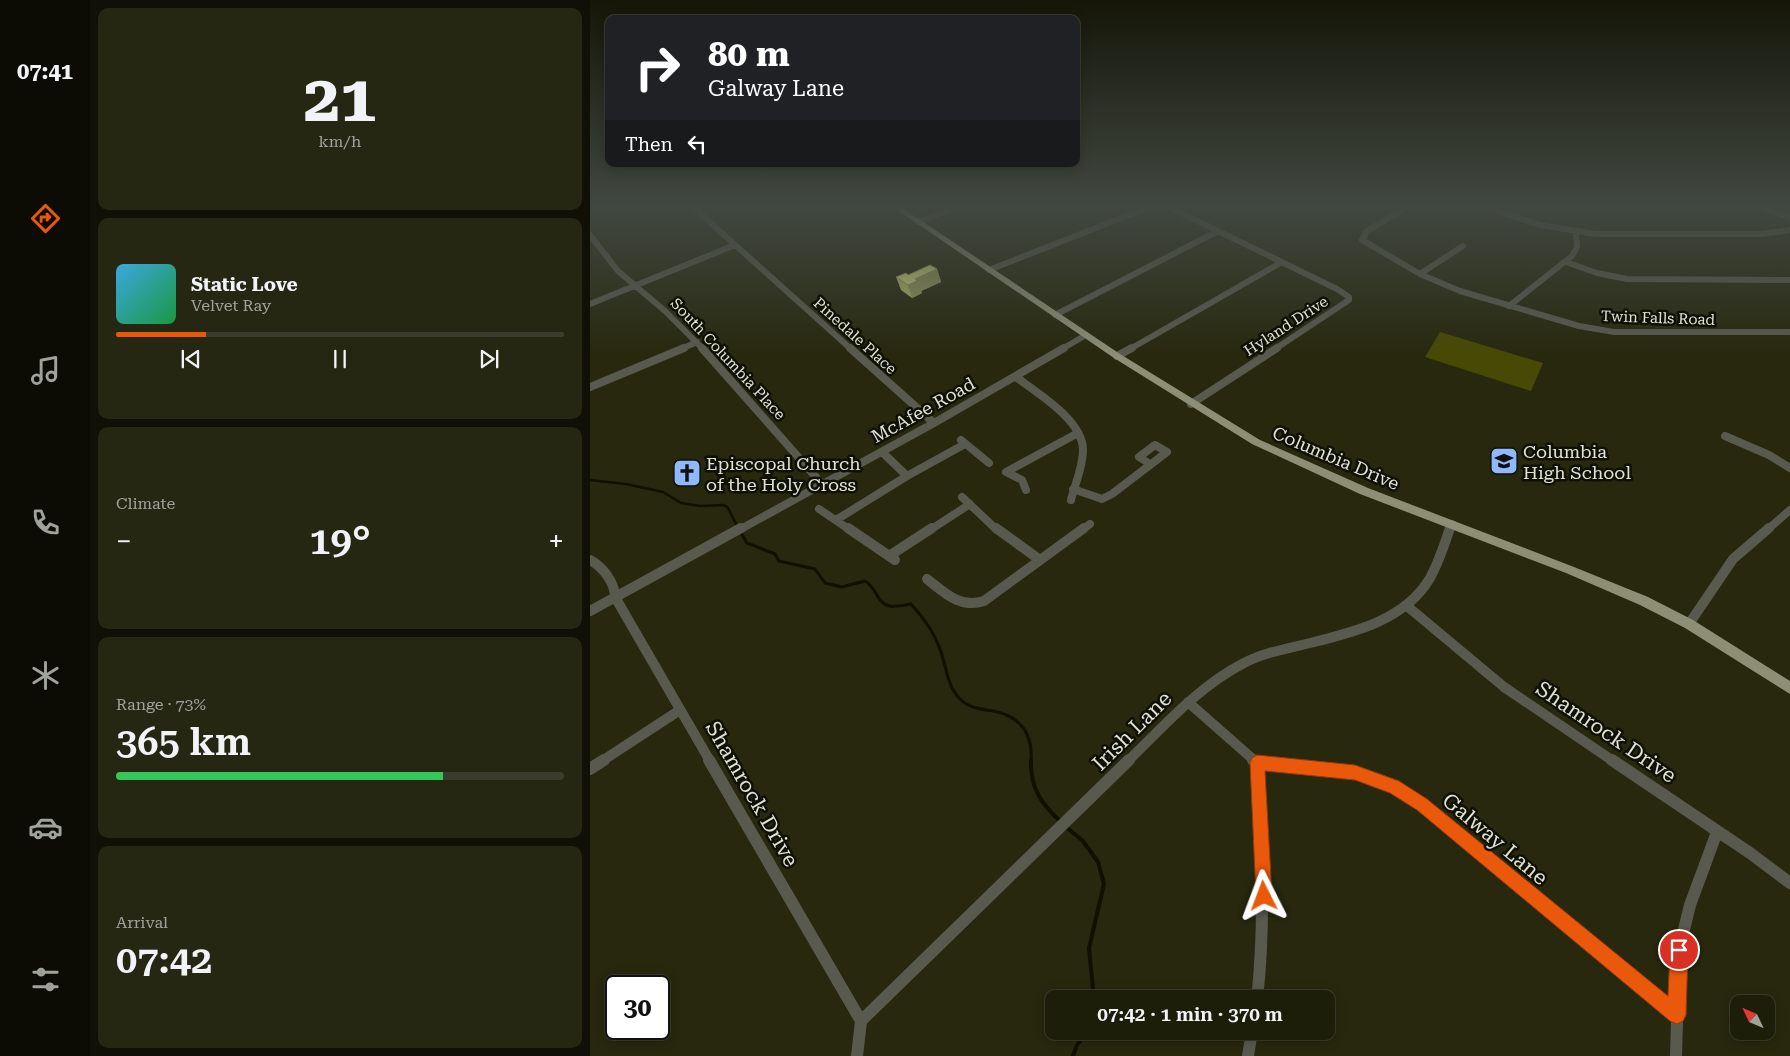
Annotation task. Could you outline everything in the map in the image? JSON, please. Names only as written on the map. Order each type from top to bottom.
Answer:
[{"type":"main road","name":"Columbia Drive","points":[[969,256],[1191,404],[1256,442],[1310,468],[1636,598],[1689,624],[1790,688]]},
{"type":"street","name":"South Columbia Place","points":[[606,256],[618,271],[665,310],[697,342],[822,484]]},
{"type":"street","points":[[590,304],[707,256]]},
{"type":"street","name":"Pinedale Place","points":[[748,256],[934,424]]},
{"type":"street","points":[[989,270],[1024,256]]},
{"type":"street","points":[[1055,315],[1169,256]]},
{"type":"street","name":"Hyland Drive","points":[[1191,404],[1349,300],[1347,294],[1270,256]]},
{"type":"street","name":"Twin Falls Road","points":[[1390,256],[1420,274],[1460,291],[1579,326],[1614,332],[1790,332]]},
{"type":"street","points":[[1420,274],[1447,256]]},
{"type":"street","points":[[1509,306],[1572,256]]},
{"type":"street","points":[[1117,356],[1282,262]]},
{"type":"street","points":[[1566,262],[1597,273],[1628,279],[1790,280]]},
{"type":"street","name":"McAfee Road","points":[[590,611],[934,424],[1086,335]]},
{"type":"street","points":[[590,386],[697,342]]},
{"type":"street","points":[[1016,377],[1066,416],[1081,436],[1083,450],[1070,500]]},
{"type":"street","points":[[1026,490],[1022,480],[1006,472],[1078,433]]},
{"type":"street","points":[[1724,436],[1769,456],[1790,468]]},
{"type":"street","points":[[836,520],[963,442],[989,463]]},
{"type":"street","points":[[882,452],[907,476]]},
{"type":"street","points":[[1073,489],[1102,499],[1112,494],[1150,464]]},
{"type":"street","points":[[962,497],[1001,533],[1040,560]]},
{"type":"street","points":[[819,509],[892,558],[970,504]]},
{"type":"street","points":[[1689,624],[1733,559],[1790,510]]},
{"type":"street","points":[[927,579],[961,604],[975,605],[984,601],[1090,524]]},
{"type":"street","name":"Irish Lane","points":[[861,1021],[1188,702],[1233,668],[1253,659],[1366,628],[1397,614],[1407,606],[1420,592],[1431,575],[1452,524]]},
{"type":"street","name":"Shamrock Drive","points":[[590,560],[598,564],[615,587],[614,597],[861,1021]]},
{"type":"street","name":"Shamrock Drive","points":[[1407,606],[1504,686],[1750,853],[1790,883]]},
{"type":"street","points":[[1188,702],[1257,763],[1264,896],[1258,990]]},
{"type":"street","points":[[590,768],[680,710]]},
{"type":"street","name":"Galway Lane","points":[[1257,763],[1355,772],[1394,787],[1422,804],[1677,1015]]},
{"type":"street","points":[[1676,1056],[1679,950],[1682,933],[1687,911],[1717,832]]},
{"type":"street","points":[[857,1056],[861,1021]]},
{"type":"street","points":[[1248,1056],[1251,1040]]},
{"type":"shaded area","points":[[1440,332],[1543,363],[1531,391],[1425,357]]},
{"type":"building","points":[[930,265],[937,269],[915,279],[917,281],[908,285],[896,277],[906,273],[908,275]]},
{"type":"waterway","points":[[590,480],[626,484],[663,492],[681,503],[700,506],[724,505],[728,508],[737,526]]},
{"type":"waterway","points":[[740,531],[747,543],[775,554],[779,561],[815,569],[825,583],[842,587],[865,581],[886,605],[911,604],[924,619],[935,637],[949,681],[959,698],[971,706],[1003,714],[1018,722],[1023,728],[1030,743],[1034,786],[1047,808],[1060,821]]},
{"type":"waterway","points":[[1066,827],[1083,841],[1098,862],[1104,884],[1089,948],[1093,990]]},
{"type":"waterway","points":[[1073,1056],[1081,1040]]},
{"type":"place","name":"Columbia High School","points":[[1504,461]]},
{"type":"place","name":"Episcopal Church of the Holy Cross","points":[[687,473]]},
{"type":"route","points":[[1264,896],[1257,763],[1355,772],[1394,787],[1422,804],[1677,1015],[1679,950]]}]
